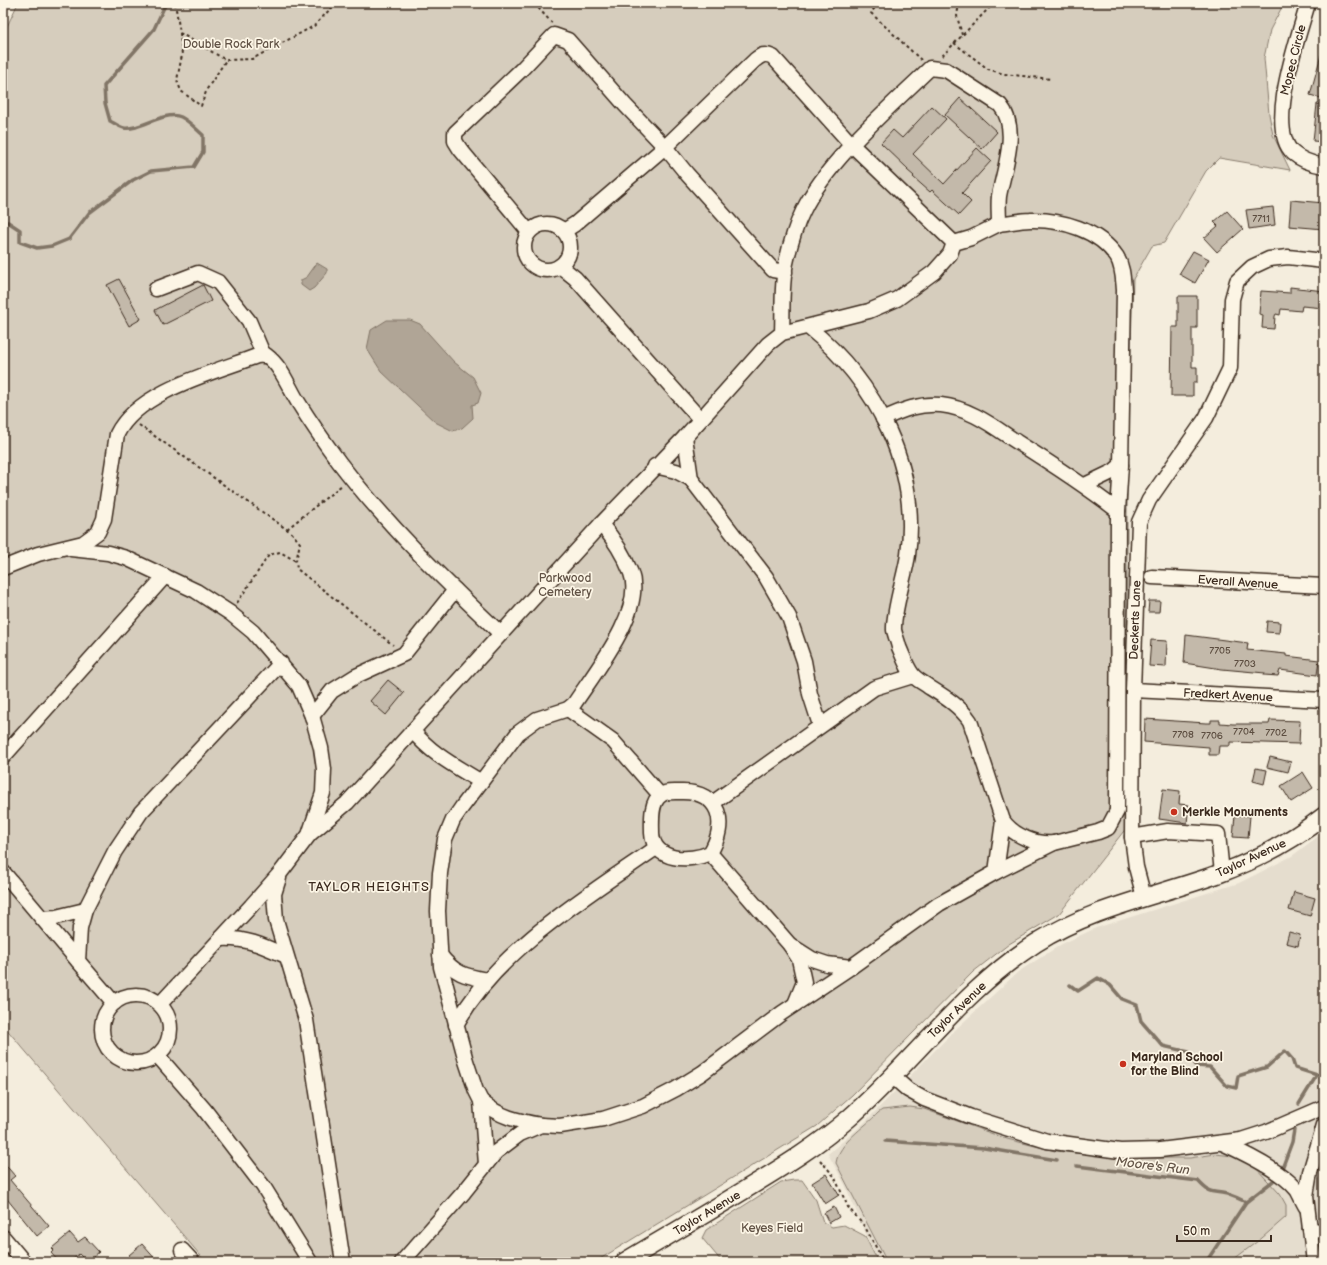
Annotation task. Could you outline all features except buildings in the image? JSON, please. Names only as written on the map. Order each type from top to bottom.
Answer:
[{"type":"main road","name":"Taylor Avenue","points":[[624,1262],[753,1185],[810,1148],[848,1119],[974,991],[1021,953],[1074,921],[1115,905],[1222,873],[1292,839],[1324,816]]},
{"type":"street","name":"Mopec Circle","points":[[1308,3],[1284,93],[1282,122],[1287,145],[1292,153],[1301,159],[1324,166]]},
{"type":"street","points":[[529,232],[460,149],[455,142],[455,133],[521,70],[554,35],[568,40],[625,106],[665,146],[687,174],[773,270],[785,272]]},
{"type":"street","points":[[564,231],[575,224],[665,146],[762,55],[773,57],[852,145],[954,243]]},
{"type":"street","points":[[782,333],[785,272],[792,238],[803,210],[815,190],[852,145],[930,68],[946,70],[1000,104],[1005,111],[1009,121],[1010,139],[999,198],[999,224]]},
{"type":"street","points":[[954,243],[971,238],[999,224],[1030,220],[1054,222],[1082,229],[1104,242],[1117,258],[1122,273],[1124,290],[1121,465],[1118,511],[1117,811],[1108,828],[1098,832],[1044,844],[1033,841],[1013,831],[1003,821]]},
{"type":"street","points":[[553,224],[564,231],[569,240],[570,249],[567,259],[560,266],[548,270],[535,267],[526,257],[524,244],[529,232],[540,225],[553,224]]},
{"type":"street","points":[[160,1004],[281,872],[309,835],[347,803],[601,524],[655,466],[685,437],[700,418],[768,344],[782,333],[869,311],[897,299],[934,272],[950,254],[954,243]]},
{"type":"street","name":"Deckerts Lane","points":[[1144,896],[1136,867],[1132,837],[1133,690],[1139,522],[1149,500],[1206,418],[1230,368],[1232,299],[1237,281],[1244,273],[1260,262],[1274,258],[1288,257],[1324,261]]},
{"type":"street","points":[[560,266],[575,278],[700,418]]},
{"type":"street","points":[[156,289],[198,272],[218,282],[249,321],[264,356]]},
{"type":"street","points":[[808,327],[827,342],[843,360],[872,400],[896,446],[908,489],[910,531],[908,555],[894,630],[905,663],[913,676],[954,703],[965,713],[970,722],[1003,821],[996,872]]},
{"type":"street","points":[[3,568],[38,554],[65,549],[83,543],[98,532],[102,525],[108,495],[117,434],[122,423],[128,417],[150,401],[174,388],[257,356],[266,355],[277,363],[320,436],[395,529],[501,634]]},
{"type":"street","points":[[883,419],[922,405],[942,405],[954,408],[979,418],[1085,485],[1118,511]]},
{"type":"street","points":[[685,437],[691,478]]},
{"type":"street","points":[[1085,485],[1107,475],[1121,465]]},
{"type":"street","points":[[655,466],[676,471],[691,478],[766,577],[789,618],[804,661],[810,694],[820,725]]},
{"type":"street","points":[[486,1164],[482,1101],[471,1076],[444,985],[440,956],[438,911],[440,873],[445,839],[453,820],[518,733],[527,725],[545,716],[568,709],[574,704],[621,630],[632,603],[632,574],[613,539],[601,524]]},
{"type":"street","points":[[65,549],[108,553],[126,558],[196,591],[230,613],[253,632],[281,663],[299,686],[312,716],[322,748],[324,769],[323,793],[309,835]]},
{"type":"street","points":[[3,757],[165,576]]},
{"type":"street","name":"Everall Avenue","points":[[1152,577],[1324,586]]},
{"type":"street","points":[[312,716],[332,691],[356,676],[404,654],[455,590]]},
{"type":"street","points":[[78,961],[80,928],[85,910],[115,851],[141,812],[281,663]]},
{"type":"street","points":[[714,802],[820,725],[874,688],[913,676]]},
{"type":"street","name":"Fredkert Avenue","points":[[1133,690],[1324,700]]},
{"type":"street","points":[[568,709],[613,741],[660,795]]},
{"type":"street","points":[[413,731],[421,742],[436,754],[481,782]]},
{"type":"street","points":[[670,792],[689,792],[699,794],[714,802],[718,812],[718,837],[710,853],[699,858],[680,858],[661,852],[656,848],[652,836],[652,822],[655,803],[660,795],[670,792]]},
{"type":"street","points":[[1132,837],[1168,831],[1218,834],[1222,873]]},
{"type":"street","points":[[482,1101],[492,1111],[516,1121],[560,1126],[603,1119],[643,1106],[676,1089],[702,1073],[795,1004],[851,967],[939,904],[996,872],[1054,843]]},
{"type":"street","points":[[456,1025],[473,997],[487,980],[543,929],[656,848]]},
{"type":"street","points":[[710,853],[790,945],[799,959],[804,982],[795,1004]]},
{"type":"street","points":[[3,872],[114,1003]]},
{"type":"street","points":[[281,872],[274,894],[276,920],[306,1020],[343,1262]]},
{"type":"street","points":[[42,918],[85,910]]},
{"type":"street","points":[[220,939],[230,938],[256,942],[286,956]]},
{"type":"street","points":[[790,945],[812,959],[827,964],[851,967]]},
{"type":"street","points":[[440,956],[456,972],[487,980]]},
{"type":"street","points":[[137,995],[145,996],[160,1004],[170,1021],[170,1030],[169,1040],[158,1056],[148,1061],[133,1063],[118,1058],[110,1051],[104,1042],[102,1031],[103,1021],[107,1011],[114,1003],[125,997],[137,995]]},
{"type":"street","points":[[158,1056],[204,1109],[258,1180],[310,1262]]},
{"type":"street","points":[[892,1076],[908,1090],[924,1100],[1047,1141],[1120,1151],[1160,1150],[1240,1140],[1266,1132],[1324,1107]]},
{"type":"street","points":[[402,1262],[464,1192],[486,1164],[507,1143],[526,1131],[541,1125]]},
{"type":"street","points":[[1314,1262],[1306,1196],[1310,1172],[1321,1146],[1324,1125]]},
{"type":"street","points":[[1222,1143],[1262,1163],[1282,1178],[1296,1190],[1308,1211]]},
{"type":"street","points":[[1310,1229],[1324,1232]]},
{"type":"street","points":[[3,1238],[24,1262]]},
{"type":"street","points":[[182,1250],[193,1262]]},
{"type":"path","points":[[175,3],[182,55],[177,80],[181,91],[200,106],[207,89],[226,60]]},
{"type":"path","points":[[180,33],[226,60],[252,59],[314,26],[336,3]]},
{"type":"path","points":[[878,3],[871,12],[930,68],[994,3]]},
{"type":"path","points":[[959,3],[957,16],[962,35]]},
{"type":"path","points":[[954,43],[988,69],[1004,74],[1051,80]]},
{"type":"path","points":[[128,417],[292,533],[300,543],[296,561],[297,569],[404,654]]},
{"type":"path","points":[[287,529],[352,477]]},
{"type":"path","points":[[230,613],[269,555],[280,552],[296,561]]},
{"type":"path","points":[[810,1148],[834,1176],[848,1207],[865,1227],[884,1262]]},
{"type":"shaded area","points":[[317,263],[327,269],[327,273],[314,288],[309,291],[301,285],[301,280],[307,277]]},
{"type":"shaded area","points":[[387,320],[410,320],[420,324],[454,362],[473,377],[481,393],[478,403],[472,405],[473,418],[462,428],[453,431],[435,422],[381,371],[367,349],[371,330]]},
{"type":"shaded area","name":"Maryland School for the Blind","points":[[1324,832],[1324,1262],[1230,1262],[1262,1238],[1215,1154],[1190,1158],[1128,1158],[1055,1151],[1007,1139],[924,1109],[878,1113],[845,1144],[837,1156],[836,1163],[887,1262],[878,1262],[845,1185],[828,1154],[863,1124],[955,1030],[1018,972],[1062,944],[1096,928],[1239,883],[1292,856]]},
{"type":"green space","name":"Parkwood Cemetery","points":[[18,3],[1284,3],[1270,30],[1264,58],[1269,114],[1273,135],[1290,170],[1219,158],[1206,171],[1164,243],[1152,246],[1133,279],[1127,484],[1127,827],[1059,914],[1009,944],[973,972],[852,1095],[817,1126],[595,1262],[206,1262],[3,1025],[3,35]]},
{"type":"green space","points":[[910,1107],[924,1109],[1007,1139],[1055,1151],[1128,1158],[1190,1158],[1215,1154],[1233,1156],[1255,1167],[1280,1194],[1286,1205],[1286,1217],[1262,1238],[1230,1262],[887,1262],[836,1163],[838,1155],[847,1142],[878,1113],[882,1110]]},
{"type":"green space","name":"Keyes Field","points":[[802,1180],[816,1200],[823,1222],[832,1227],[844,1225],[865,1236],[878,1262],[722,1262],[702,1238],[706,1230],[781,1182]]},
{"type":"waterway","points":[[3,222],[8,222],[20,230],[20,242],[37,248],[52,246],[69,239],[89,213],[133,180],[151,171],[194,167],[203,152],[203,135],[187,121],[181,117],[167,116],[137,127],[124,128],[110,121],[105,103],[104,86],[154,29],[166,3]]},
{"type":"waterway","name":"Moore's Run","points":[[1070,985],[1078,991],[1098,978],[1110,985],[1122,999],[1137,1005],[1141,1021],[1163,1046],[1189,1052],[1196,1066],[1210,1067],[1227,1086],[1236,1088],[1238,1076],[1267,1067],[1285,1051],[1292,1059],[1295,1068],[1317,1075]]},
{"type":"waterway","name":"Moore's Run","points":[[1299,1104],[1317,1075],[1324,1072]]},
{"type":"waterway","name":"Moore's Run","points":[[1283,1166],[1292,1142],[1294,1130]]},
{"type":"waterway","name":"Moore's Run","points":[[885,1141],[984,1148],[1057,1160]]},
{"type":"waterway","name":"Moore's Run","points":[[1077,1166],[1198,1181],[1209,1191],[1227,1194],[1246,1202]]},
{"type":"waterway","name":"Moore's Run","points":[[1206,1262],[1246,1202],[1273,1181]]},
{"type":"place","name":"Merkle Monuments","points":[[1174,812]]},
{"type":"place","name":"Maryland School for the Blind","points":[[1123,1064]]},
{"type":"district","name":"TAYLOR HEIGHTS","points":[[369,886]]},
{"type":"park label","name":"Double Rock Park","points":[[231,44]]}]
